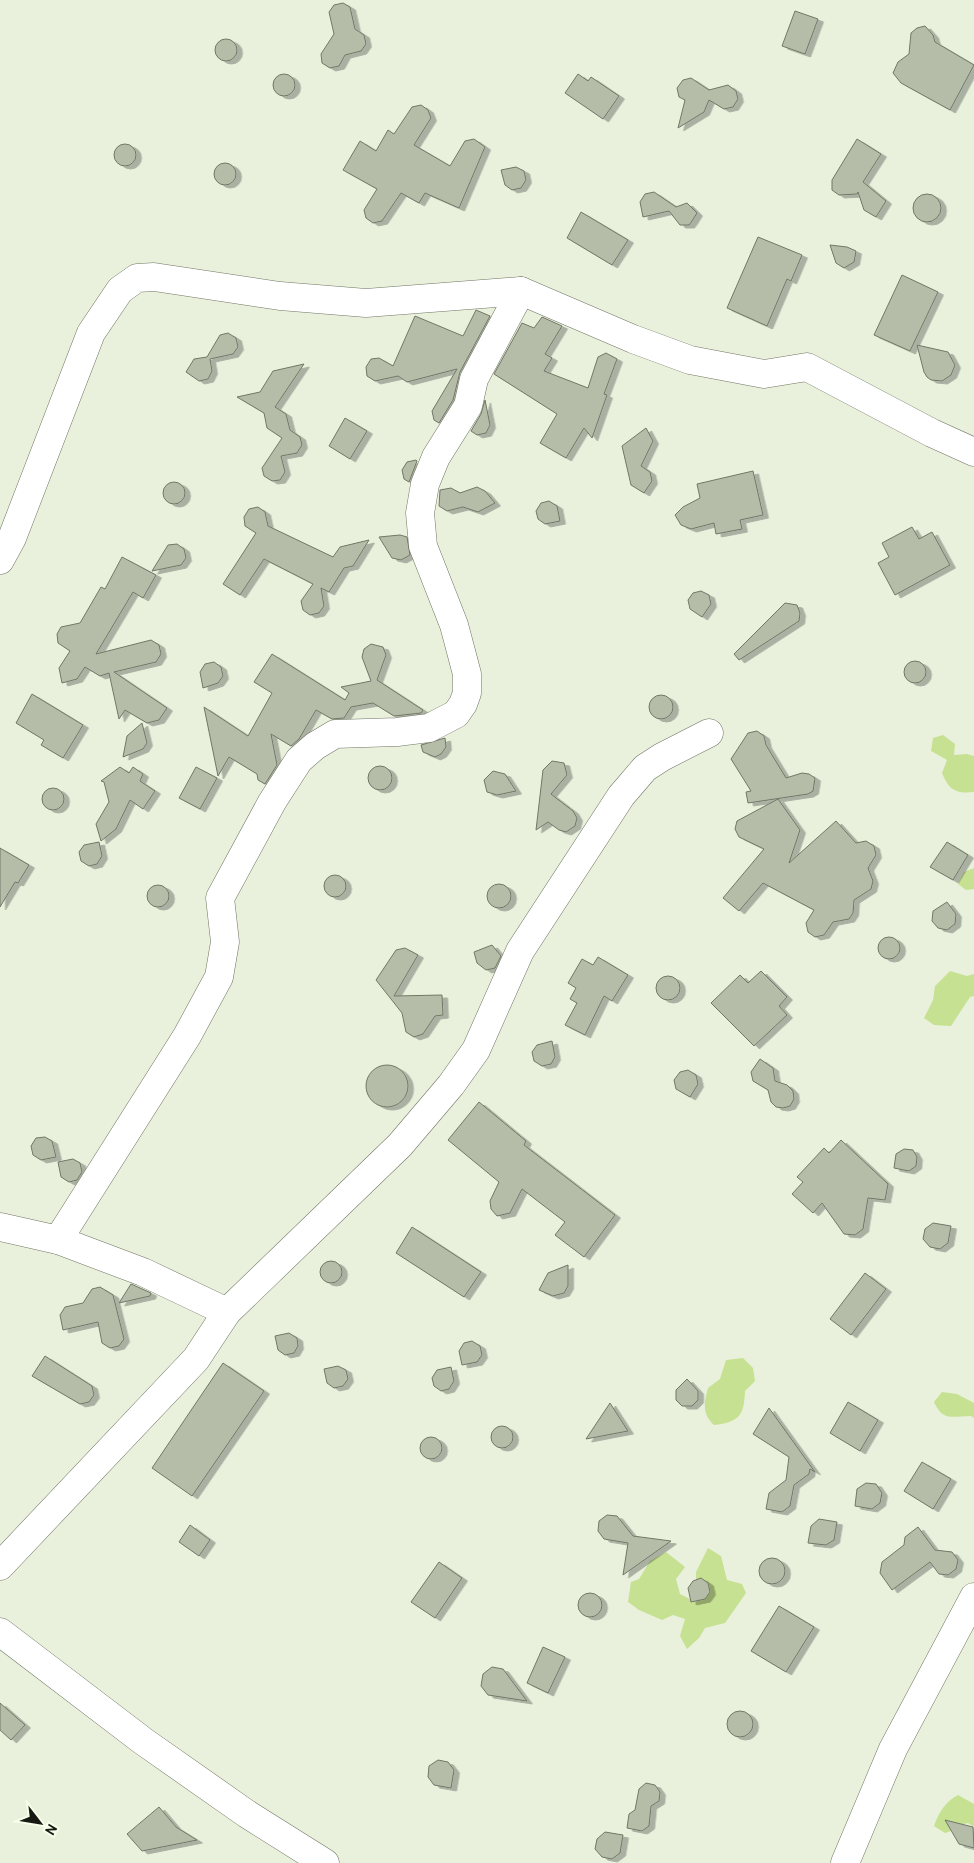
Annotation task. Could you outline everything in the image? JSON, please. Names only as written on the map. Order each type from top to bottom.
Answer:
[{"type":"street","points":[[0,560],[12,538],[91,333],[120,290],[137,278],[154,277],[280,296],[366,303],[522,291],[632,340],[690,360],[764,374],[807,367],[932,433],[974,452]]},
{"type":"street","points":[[58,1240],[187,1036],[219,977],[226,942],[220,914],[220,898],[272,802],[299,760],[315,746],[334,734],[397,732],[429,728],[456,714],[463,704],[466,693],[467,674],[454,625],[423,546],[420,513],[425,484],[436,457],[468,406],[474,379],[522,291]]},
{"type":"street","points":[[0,1566],[196,1359],[227,1312],[400,1145],[451,1085],[476,1050],[520,951],[621,796],[645,768],[709,733]]},
{"type":"street","points":[[0,1227],[58,1240],[144,1272],[227,1312]]},
{"type":"street","points":[[845,1863],[893,1750],[974,1597]]},
{"type":"street","points":[[0,1632],[151,1746],[247,1814],[325,1863]]},
{"type":"green space","points":[[943,735],[955,744],[954,755],[967,754],[974,756],[974,792],[954,790],[947,783],[942,773],[947,760],[931,751],[933,738]]},
{"type":"green space","points":[[974,868],[974,889],[966,890],[958,884],[964,872]]},
{"type":"green space","points":[[950,971],[967,976],[974,974],[974,996],[970,997],[951,1026],[934,1025],[924,1018],[933,1000],[935,986]]},
{"type":"green space","points":[[743,1358],[753,1368],[755,1381],[745,1391],[743,1406],[739,1416],[735,1420],[714,1425],[707,1417],[705,1408],[708,1388],[720,1379],[726,1360]]},
{"type":"green space","points":[[942,1392],[957,1394],[974,1403],[974,1418],[971,1416],[953,1417],[941,1413],[934,1402]]},
{"type":"green space","points":[[708,1548],[721,1556],[727,1580],[742,1584],[746,1593],[725,1623],[705,1628],[699,1638],[687,1649],[680,1636],[685,1619],[673,1615],[662,1620],[639,1610],[628,1602],[631,1582],[639,1579],[650,1561],[666,1552],[685,1567],[676,1579],[680,1594],[696,1602],[696,1572]]},
{"type":"green space","points":[[958,1795],[974,1804],[974,1827],[968,1823],[945,1833],[934,1826],[943,1808]]},
{"type":"building","points":[[343,3],[350,7],[355,29],[364,35],[366,44],[361,51],[345,55],[339,66],[330,68],[322,63],[321,54],[334,34],[329,12],[334,5]]},
{"type":"building","points":[[795,11],[818,19],[805,54],[782,46]]},
{"type":"building","points":[[925,26],[933,35],[935,42],[974,65],[950,110],[901,83],[893,73],[898,62],[909,54],[911,33],[917,28]]},
{"type":"building","points":[[226,39],[234,42],[237,50],[234,58],[226,61],[218,58],[215,50],[218,42]]},
{"type":"building","points":[[284,74],[292,77],[295,85],[292,93],[284,96],[276,93],[273,85],[276,77]]},
{"type":"building","points":[[578,74],[588,81],[591,77],[619,96],[603,119],[565,93]]},
{"type":"building","points":[[691,78],[709,90],[728,85],[736,91],[738,99],[733,107],[724,109],[709,100],[704,112],[678,128],[685,100],[679,97],[677,88],[683,80]]},
{"type":"building","points":[[421,105],[428,110],[431,118],[414,145],[450,166],[465,141],[474,139],[485,147],[459,208],[425,193],[419,203],[401,193],[382,221],[373,223],[366,218],[364,210],[377,189],[343,170],[360,141],[376,151],[388,130],[394,134],[412,107]]},
{"type":"building","points":[[857,139],[881,154],[863,182],[886,201],[876,217],[864,210],[858,192],[857,194],[839,195],[832,190],[832,180]]},
{"type":"building","points":[[125,144],[133,147],[136,155],[133,163],[125,166],[117,163],[114,155],[117,147]]},
{"type":"building","points":[[225,163],[233,166],[236,174],[233,182],[225,185],[217,182],[214,174],[217,166]]},
{"type":"building","points":[[516,167],[524,171],[526,180],[521,188],[512,190],[505,185],[501,170]]},
{"type":"building","points":[[654,192],[676,207],[687,203],[697,213],[689,225],[680,225],[669,211],[643,217],[640,202],[645,194]]},
{"type":"building","points":[[927,194],[937,198],[941,208],[937,218],[927,222],[917,218],[913,208],[917,198]]},
{"type":"building","points":[[581,212],[628,240],[612,265],[567,238]]},
{"type":"building","points":[[758,237],[802,255],[791,281],[787,279],[767,326],[727,308]]},
{"type":"building","points":[[830,245],[847,247],[856,251],[854,262],[844,268],[836,263]]},
{"type":"building","points":[[902,275],[938,292],[910,351],[874,335]]},
{"type":"building","points":[[476,310],[490,316],[460,372],[453,400],[439,423],[434,420],[432,411],[457,369],[407,382],[398,376],[375,381],[367,376],[366,367],[371,359],[379,358],[393,366],[415,316],[463,336]]},
{"type":"building","points":[[542,317],[562,326],[545,354],[552,358],[544,371],[588,388],[598,357],[606,353],[617,359],[604,394],[607,395],[592,438],[584,428],[566,458],[540,443],[557,414],[494,374],[522,323],[534,328]]},
{"type":"building","points":[[228,333],[236,338],[238,347],[233,354],[210,359],[212,371],[208,379],[199,381],[186,372],[194,359],[207,357],[220,335]]},
{"type":"building","points":[[917,345],[948,352],[955,365],[951,375],[942,381],[931,380],[927,377]]},
{"type":"building","points":[[304,364],[275,407],[286,414],[290,430],[300,437],[302,445],[297,453],[281,456],[285,472],[280,480],[272,481],[264,476],[262,468],[282,438],[267,428],[264,413],[237,397],[260,392],[273,371]]},
{"type":"building","points":[[485,400],[490,425],[486,433],[477,435],[471,431],[481,414]]},
{"type":"building","points":[[345,418],[367,431],[350,459],[329,446]]},
{"type":"building","points":[[646,428],[653,441],[641,466],[650,472],[652,481],[644,493],[631,485],[622,446]]},
{"type":"building","points":[[416,460],[409,482],[404,479],[402,470],[407,462]]},
{"type":"building","points":[[753,471],[763,515],[740,520],[742,529],[716,534],[714,523],[691,529],[681,525],[675,515],[683,507],[700,498],[697,484]]},
{"type":"building","points":[[174,482],[182,485],[185,493],[182,501],[174,504],[166,501],[163,493],[166,485]]},
{"type":"building","points":[[477,487],[485,491],[495,503],[478,512],[463,507],[447,511],[439,506],[440,490],[451,488],[460,493]]},
{"type":"building","points":[[549,501],[557,506],[560,521],[545,524],[538,519],[536,511],[541,503]]},
{"type":"building","points":[[258,507],[265,512],[268,526],[333,557],[340,547],[369,540],[353,566],[344,568],[329,592],[321,588],[324,606],[319,613],[310,615],[303,610],[301,601],[313,584],[264,559],[240,595],[223,584],[256,533],[245,526],[244,517],[249,509]]},
{"type":"building","points":[[912,527],[919,539],[932,532],[950,565],[895,595],[878,563],[889,557],[882,543]]},
{"type":"building","points":[[400,535],[407,537],[410,555],[401,560],[392,558],[379,537]]},
{"type":"building","points":[[177,544],[184,549],[186,558],[181,565],[152,571],[168,545]]},
{"type":"building","points":[[122,557],[156,575],[143,598],[133,592],[96,654],[151,640],[159,645],[161,654],[156,662],[114,672],[167,708],[159,720],[147,723],[125,710],[119,719],[109,673],[100,676],[85,667],[77,679],[62,683],[59,668],[70,651],[58,643],[57,634],[61,627],[80,623],[101,587],[105,589]]},
{"type":"building","points":[[701,591],[709,595],[711,604],[702,617],[690,609],[688,600],[693,593]]},
{"type":"building","points":[[785,603],[797,605],[800,613],[799,621],[739,660],[734,654]]},
{"type":"building","points":[[371,644],[383,647],[386,655],[377,680],[423,710],[421,713],[394,716],[373,703],[351,707],[344,718],[332,719],[316,710],[299,739],[291,746],[271,734],[277,765],[265,784],[258,780],[257,774],[229,757],[218,776],[204,707],[248,736],[272,693],[254,682],[272,654],[345,700],[349,693],[341,687],[371,681],[362,657],[364,649]]},
{"type":"building","points":[[915,661],[923,664],[926,672],[923,680],[915,683],[907,680],[904,672],[907,664]]},
{"type":"building","points":[[214,662],[221,667],[223,676],[218,683],[203,688],[200,672],[205,664]]},
{"type":"building","points":[[32,694],[83,725],[63,758],[41,745],[44,740],[16,723]]},
{"type":"building","points":[[661,695],[670,698],[673,707],[670,716],[661,719],[652,716],[649,707],[652,698]]},
{"type":"building","points":[[142,723],[147,743],[143,749],[123,757],[127,736]]},
{"type":"building","points":[[757,731],[764,736],[766,745],[786,778],[802,773],[809,774],[815,778],[813,791],[808,794],[748,803],[746,792],[751,791],[731,759],[748,733]]},
{"type":"building","points":[[445,738],[446,747],[441,754],[435,757],[423,752],[421,745]]},
{"type":"building","points":[[552,761],[564,763],[567,775],[551,794],[573,811],[577,818],[575,826],[566,832],[559,830],[548,822],[536,830],[543,770]]},
{"type":"building","points":[[380,766],[389,769],[392,778],[389,787],[380,790],[371,787],[368,778],[371,769]]},
{"type":"building","points":[[120,767],[129,773],[133,767],[143,774],[140,781],[155,791],[143,809],[130,800],[116,829],[101,841],[96,824],[109,802],[104,782],[101,781]]},
{"type":"building","points":[[196,767],[217,778],[200,809],[179,798]]},
{"type":"building","points":[[493,771],[505,774],[516,791],[497,795],[487,792],[484,780]]},
{"type":"building","points":[[53,788],[61,791],[64,799],[61,807],[53,810],[45,807],[42,799],[45,791]]},
{"type":"building","points":[[778,799],[800,830],[789,863],[836,821],[856,843],[866,841],[874,846],[876,855],[868,868],[873,881],[871,889],[854,900],[853,913],[849,919],[833,922],[824,935],[815,937],[808,932],[806,923],[814,910],[763,883],[739,911],[723,898],[764,849],[739,837],[735,829],[737,821]]},
{"type":"building","points":[[99,842],[102,856],[97,864],[89,866],[81,861],[79,852],[84,845]]},
{"type":"building","points":[[947,842],[968,855],[953,880],[930,867]]},
{"type":"building","points":[[0,848],[29,865],[18,883],[15,882],[0,907]]},
{"type":"building","points":[[335,875],[343,878],[346,886],[343,894],[335,897],[327,894],[324,886],[327,878]]},
{"type":"building","points":[[499,884],[508,887],[511,896],[508,905],[499,908],[490,905],[487,896],[490,887]]},
{"type":"building","points":[[158,885],[166,888],[169,896],[166,904],[158,907],[150,904],[147,896],[150,888]]},
{"type":"building","points":[[947,902],[956,914],[955,924],[947,930],[938,928],[932,921],[933,911]]},
{"type":"building","points":[[889,937],[897,940],[900,948],[897,956],[889,959],[881,956],[878,948],[881,940]]},
{"type":"building","points":[[492,945],[501,956],[495,968],[486,970],[477,963],[474,952]]},
{"type":"building","points":[[405,948],[418,955],[394,996],[442,995],[443,1015],[435,1016],[423,1034],[414,1037],[406,1032],[402,1013],[376,980],[396,950]]},
{"type":"building","points":[[598,957],[628,975],[612,1001],[604,996],[585,1035],[565,1025],[577,1003],[570,999],[576,988],[568,983],[582,959],[593,965]]},
{"type":"building","points":[[761,971],[787,997],[779,1006],[787,1015],[754,1046],[711,1003],[740,975],[748,983]]},
{"type":"building","points":[[668,976],[677,979],[680,988],[677,997],[668,1000],[659,997],[656,988],[659,979]]},
{"type":"building","points":[[552,1041],[555,1057],[551,1064],[542,1066],[534,1061],[532,1052],[537,1045]]},
{"type":"building","points":[[760,1059],[773,1068],[775,1081],[787,1085],[793,1091],[794,1099],[790,1106],[776,1107],[771,1102],[768,1090],[753,1081],[751,1072]]},
{"type":"building","points":[[387,1065],[402,1071],[408,1086],[402,1101],[387,1107],[372,1101],[366,1086],[372,1071]]},
{"type":"building","points":[[688,1070],[696,1075],[698,1084],[690,1097],[676,1089],[674,1080],[680,1072]]},
{"type":"building","points":[[479,1102],[526,1141],[524,1145],[615,1215],[584,1257],[555,1235],[565,1222],[522,1189],[510,1213],[497,1216],[491,1209],[490,1201],[499,1182],[448,1140]]},
{"type":"building","points":[[45,1137],[52,1141],[56,1157],[41,1160],[33,1155],[31,1146],[36,1138]]},
{"type":"building","points":[[841,1140],[888,1184],[885,1200],[868,1198],[863,1229],[855,1235],[844,1234],[822,1203],[813,1213],[792,1194],[803,1182],[797,1177],[824,1148],[829,1153]]},
{"type":"building","points":[[904,1149],[913,1150],[917,1157],[916,1166],[909,1171],[894,1168],[896,1154]]},
{"type":"building","points":[[73,1159],[80,1163],[82,1172],[77,1180],[69,1182],[61,1177],[58,1162]]},
{"type":"building","points":[[933,1223],[951,1226],[948,1243],[940,1249],[930,1247],[923,1239],[925,1229]]},
{"type":"building","points":[[412,1227],[481,1272],[464,1297],[396,1253]]},
{"type":"building","points":[[331,1261],[339,1264],[342,1272],[339,1280],[331,1283],[323,1280],[320,1272],[323,1264]]},
{"type":"building","points":[[568,1265],[568,1286],[564,1293],[553,1296],[539,1290],[548,1273]]},
{"type":"building","points":[[865,1273],[886,1289],[851,1335],[830,1319]]},
{"type":"building","points":[[131,1284],[151,1293],[150,1296],[119,1303]]},
{"type":"building","points":[[100,1287],[113,1295],[124,1339],[119,1346],[110,1348],[102,1343],[98,1322],[63,1330],[60,1315],[65,1307],[83,1303],[92,1289]]},
{"type":"building","points":[[289,1333],[297,1338],[298,1346],[294,1353],[285,1355],[278,1350],[275,1336]]},
{"type":"building","points":[[472,1341],[480,1346],[482,1355],[477,1362],[462,1365],[459,1351],[464,1343]]},
{"type":"building","points":[[45,1356],[92,1386],[94,1395],[89,1402],[80,1404],[32,1376]]},
{"type":"building","points":[[223,1363],[264,1391],[192,1496],[152,1468]]},
{"type":"building","points":[[338,1366],[346,1370],[348,1379],[343,1386],[334,1388],[327,1383],[324,1369]]},
{"type":"building","points":[[451,1367],[454,1381],[449,1389],[441,1391],[434,1386],[432,1378],[437,1370]]},
{"type":"building","points":[[687,1379],[698,1391],[698,1400],[692,1406],[682,1406],[676,1400],[676,1390]]},
{"type":"building","points":[[848,1402],[878,1420],[860,1451],[830,1433]]},
{"type":"building","points":[[610,1403],[628,1431],[586,1439]]},
{"type":"building","points":[[769,1408],[815,1472],[810,1469],[809,1474],[794,1485],[790,1506],[782,1512],[766,1509],[769,1493],[786,1480],[789,1457],[753,1434]]},
{"type":"building","points":[[502,1426],[510,1429],[513,1437],[510,1445],[502,1448],[494,1445],[491,1437],[494,1429]]},
{"type":"building","points":[[431,1437],[439,1440],[442,1448],[439,1456],[431,1459],[423,1456],[420,1448],[423,1440]]},
{"type":"building","points":[[922,1462],[951,1479],[933,1509],[904,1491]]},
{"type":"building","points":[[866,1483],[876,1484],[882,1493],[880,1503],[872,1509],[855,1506],[857,1489]]},
{"type":"building","points":[[607,1515],[617,1516],[633,1536],[671,1541],[623,1575],[628,1543],[604,1539],[598,1531],[599,1521]]},
{"type":"building","points":[[819,1519],[837,1522],[834,1540],[826,1545],[808,1543],[811,1526]]},
{"type":"building","points":[[190,1525],[210,1540],[199,1556],[179,1542]]},
{"type":"building","points":[[918,1527],[935,1550],[952,1552],[958,1560],[956,1569],[948,1575],[939,1574],[930,1562],[892,1590],[880,1573],[882,1562],[904,1545],[905,1537]]},
{"type":"building","points":[[772,1558],[781,1562],[785,1571],[781,1580],[772,1584],[763,1580],[759,1571],[763,1562]]},
{"type":"building","points":[[439,1562],[462,1578],[435,1618],[411,1602]]},
{"type":"building","points":[[701,1578],[708,1583],[710,1592],[705,1599],[691,1602],[688,1588],[693,1581]]},
{"type":"building","points":[[590,1593],[595,1594],[601,1600],[601,1610],[595,1616],[590,1617],[585,1616],[579,1610],[578,1605],[579,1600],[585,1594]]},
{"type":"building","points":[[779,1606],[814,1627],[786,1672],[751,1651]]},
{"type":"building","points":[[543,1647],[565,1657],[548,1693],[527,1683]]},
{"type":"building","points":[[492,1667],[503,1669],[527,1701],[488,1695],[481,1686],[483,1674]]},
{"type":"building","points":[[0,1703],[25,1725],[11,1740],[0,1730]]},
{"type":"building","points":[[740,1711],[749,1715],[753,1724],[749,1733],[740,1737],[731,1733],[727,1724],[731,1715]]},
{"type":"building","points":[[438,1760],[448,1762],[454,1770],[451,1788],[434,1785],[428,1777],[429,1766]]},
{"type":"building","points":[[646,1783],[655,1785],[660,1792],[659,1801],[651,1806],[649,1826],[642,1831],[627,1828],[629,1814],[635,1810],[639,1789]]},
{"type":"building","points":[[159,1807],[176,1827],[197,1840],[142,1851],[127,1834]]},
{"type":"building","points":[[945,1820],[973,1827],[974,1848],[959,1844]]},
{"type":"building","points":[[605,1832],[623,1835],[620,1853],[612,1859],[602,1857],[595,1849],[597,1839]]}]
